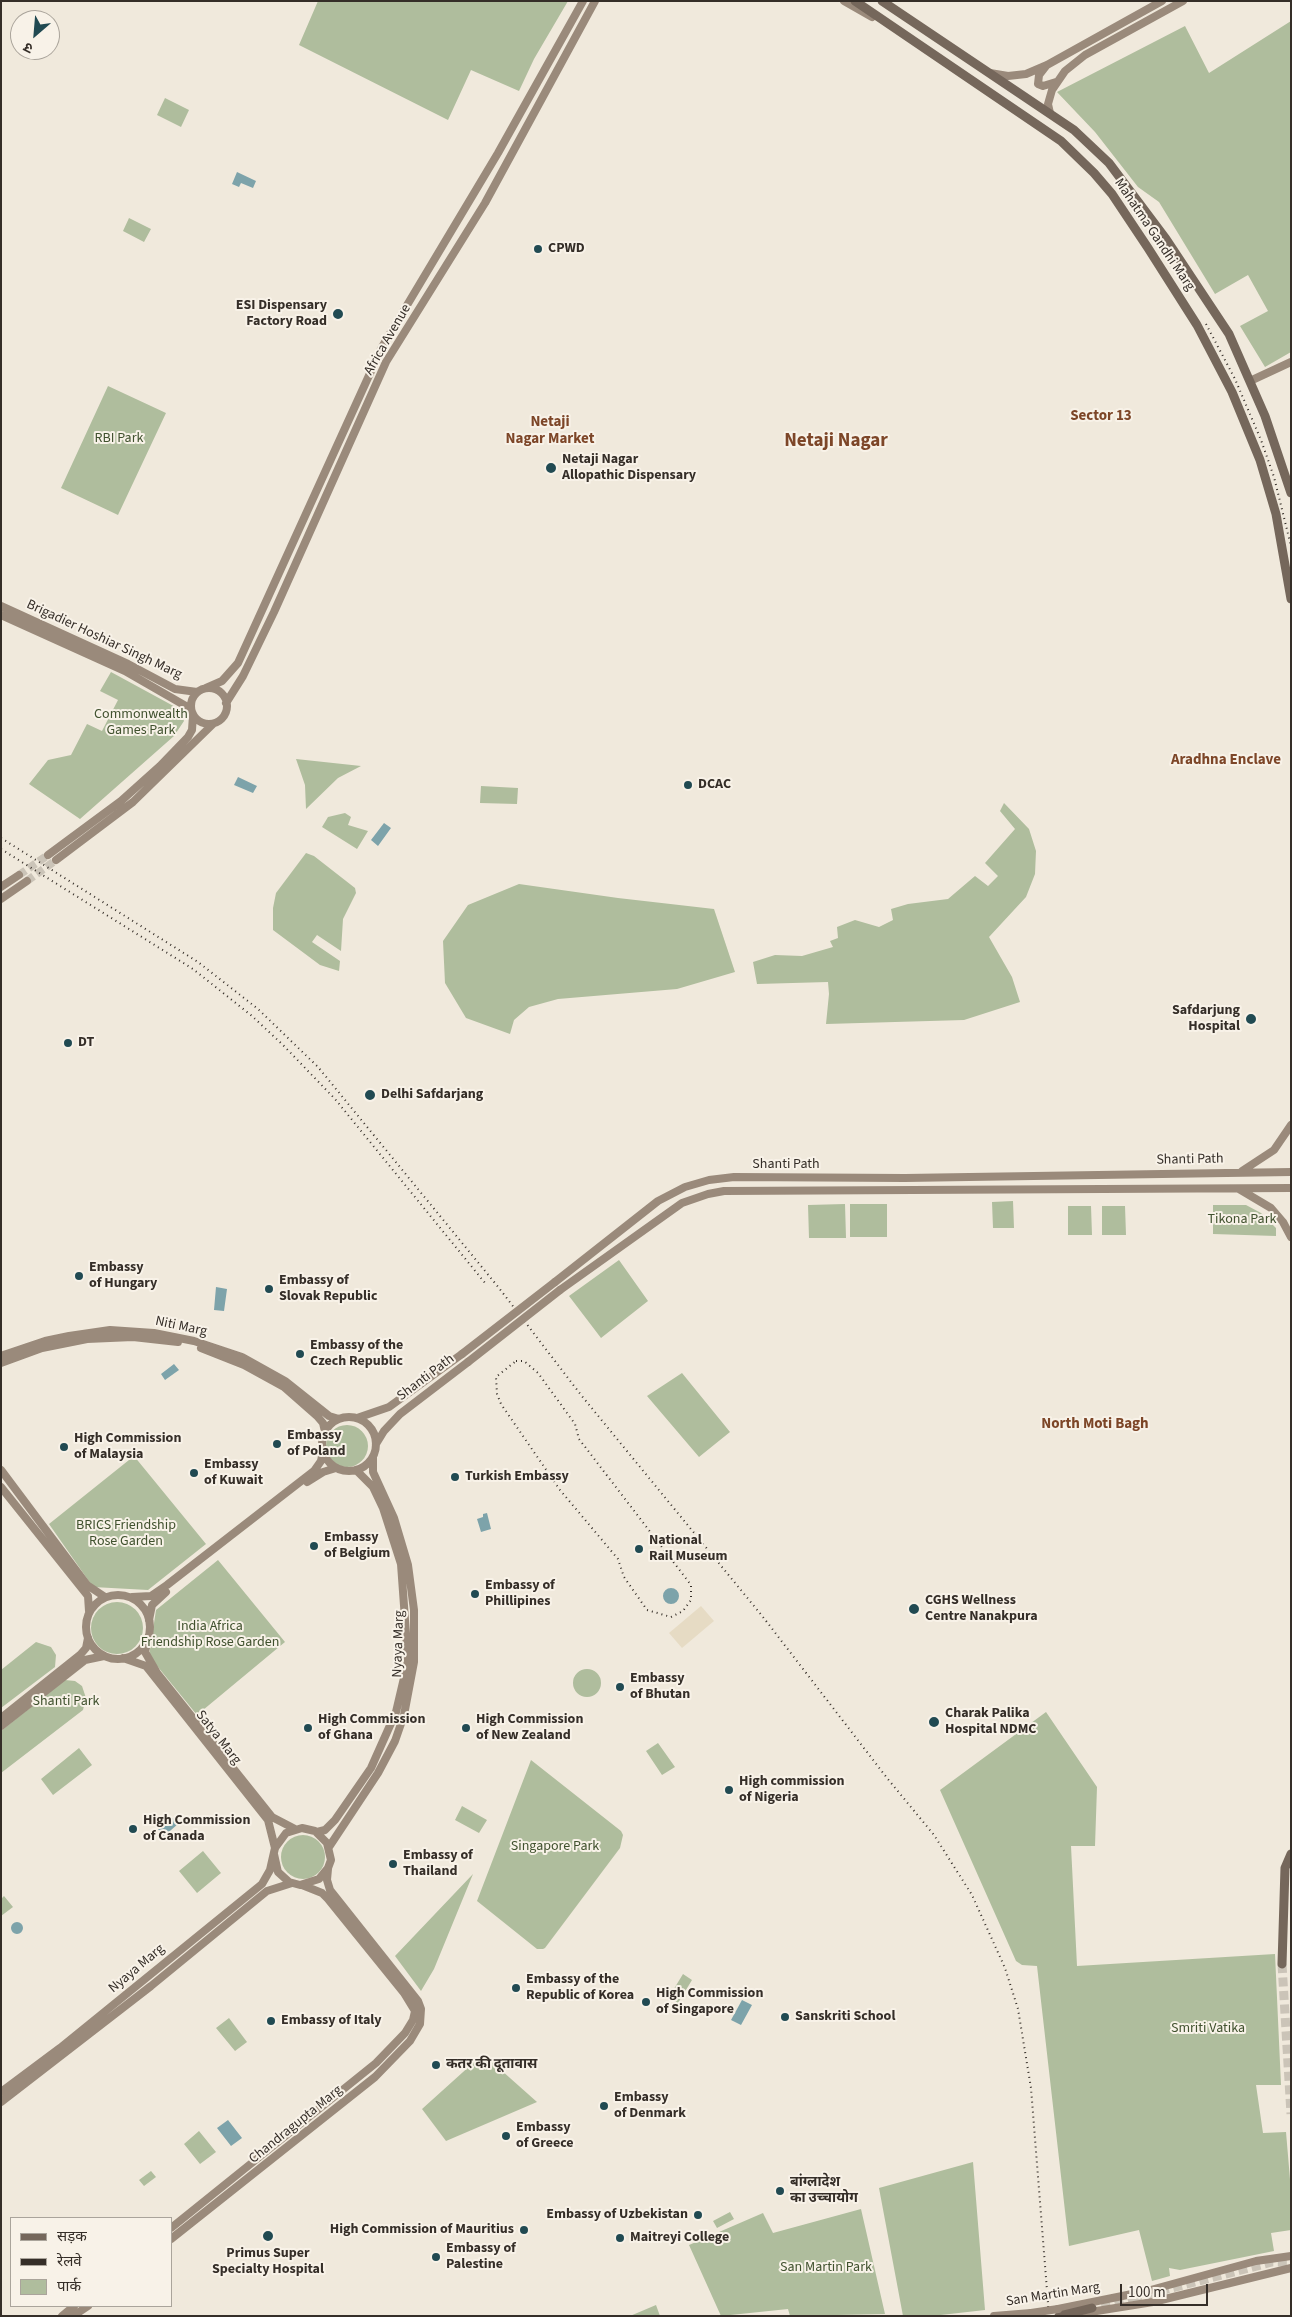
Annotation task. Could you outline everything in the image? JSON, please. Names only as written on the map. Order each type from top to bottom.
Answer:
[{"type":"main road","name":"Africa Avenue","points":[[206,688],[222,681],[238,663],[382,348],[498,153],[583,1]]},
{"type":"main road","name":"Africa Avenue","points":[[226,703],[243,676],[274,612],[386,362],[485,203],[595,1]]},
{"type":"main road","name":"Mahatma Gandhi Marg","points":[[844,1],[902,34],[1061,141],[1106,187],[1148,248],[1197,326],[1219,367],[1260,460],[1276,514],[1291,599]]},
{"type":"main road","points":[[854,1],[902,34]]},
{"type":"main road","name":"Mahatma Gandhi Marg","points":[[882,1],[1074,130],[1109,163],[1155,224],[1219,317],[1250,381],[1278,451],[1291,494]]},
{"type":"main road","points":[[889,1],[911,20]]},
{"type":"main road","points":[[990,72],[1018,76],[1047,65],[1162,1]]},
{"type":"main road","points":[[1050,113],[1050,97],[1056,82],[1085,55],[1183,1]]},
{"type":"main road","points":[[1047,65],[1039,75],[1038,84],[1043,86],[1056,82]]},
{"type":"main road","points":[[1250,381],[1291,362]]},
{"type":"main road","name":"Brigadier Hoshiar Singh Marg","points":[[1,606],[128,664],[175,689],[197,692]]},
{"type":"main road","name":"Brigadier Hoshiar Singh Marg","points":[[1,615],[125,671],[192,712]]},
{"type":"main road","points":[[48,855],[122,801],[160,766],[188,737],[192,730],[192,700],[197,692],[206,688],[217,690],[226,703],[225,714],[133,802],[56,860]]},
{"type":"main road","points":[[192,712],[202,723],[213,724]]},
{"type":"main road","points":[[1,887],[19,874]]},
{"type":"main road","points":[[1,899],[28,881]]},
{"type":"main road","points":[[1240,1172],[1268,1156],[1281,1142],[1291,1124]]},
{"type":"main road","name":"Shanti Path","points":[[357,1418],[389,1407],[462,1354],[658,1201],[685,1187],[709,1180],[734,1177],[905,1178],[1291,1172]]},
{"type":"main road","points":[[1236,1188],[1271,1208],[1283,1222],[1291,1237]]},
{"type":"main road","name":"Shanti Path","points":[[376,1444],[384,1431],[400,1414],[560,1290],[667,1212],[682,1203],[708,1194],[760,1190],[1291,1188]]},
{"type":"main road","name":"Niti Marg","points":[[1,1356],[45,1341],[69,1336],[110,1330],[154,1333],[194,1341],[242,1357],[285,1381],[328,1416],[339,1419]]},
{"type":"main road","name":"Niti Marg","points":[[1,1364],[42,1348],[87,1339],[133,1337],[179,1343],[223,1356],[264,1375],[302,1401],[323,1423],[325,1432]]},
{"type":"main road","points":[[88,1613],[95,1604],[105,1597],[116,1594],[132,1598],[151,1596],[314,1471],[321,1461],[325,1432],[330,1424],[339,1419],[357,1418],[366,1423],[372,1430],[376,1444],[372,1458],[366,1465],[356,1470],[346,1471],[336,1468],[323,1451]]},
{"type":"main road","name":"Nyaya Marg","points":[[329,1846],[378,1773],[394,1741],[408,1700],[414,1662],[414,1610],[408,1565],[394,1518],[373,1472],[372,1458]]},
{"type":"main road","points":[[1,1726],[85,1660],[106,1656],[123,1658],[138,1652],[148,1639],[152,1605],[160,1596],[271,1508],[317,1475],[336,1468]]},
{"type":"main road","points":[[1,1470],[87,1585],[105,1597]]},
{"type":"main road","name":"Nyaya Marg","points":[[317,1832],[325,1830],[335,1820],[371,1768],[396,1712],[408,1661],[401,1564],[373,1487],[356,1470]]},
{"type":"main road","points":[[1,1487],[88,1596],[86,1621],[88,1638],[86,1648],[80,1655],[1,1718]]},
{"type":"main road","points":[[132,1598],[143,1607],[150,1620]]},
{"type":"main road","points":[[88,1638],[95,1649],[106,1656]]},
{"type":"main road","name":"Satya Marg","points":[[148,1639],[145,1652],[157,1673],[272,1817],[295,1829]]},
{"type":"main road","name":"Satya Marg","points":[[123,1658],[146,1666],[268,1820],[274,1851]]},
{"type":"main road","points":[[309,1828],[317,1832],[329,1846],[331,1860],[328,1868],[319,1879],[296,1884],[278,1872],[274,1851],[286,1833],[295,1829],[309,1828]]},
{"type":"main road","name":"Nyaya Marg","points":[[1,2092],[67,2042],[262,1884],[270,1870],[274,1851]]},
{"type":"main road","points":[[1282,1964],[1285,1868],[1291,1854]]},
{"type":"main road","name":"Chandragupta Marg","points":[[172,2238],[376,2077],[410,2041],[422,2017],[421,2009],[414,1994],[330,1890],[327,1880],[328,1868]]},
{"type":"main road","name":"Nyaya Marg","points":[[1,2102],[151,1986],[267,1891],[296,1884]]},
{"type":"main road","name":"Chandragupta Marg","points":[[172,2227],[376,2063],[405,2034],[413,2020],[414,2011],[396,1983],[328,1899],[322,1893],[296,1884]]},
{"type":"main road","name":"San Martin Marg","points":[[1059,2314],[1244,2264],[1291,2256]]},
{"type":"main road","points":[[1244,2264],[1247,2278]]},
{"type":"main road","name":"San Martin Marg","points":[[994,2316],[1031,2313],[1097,2313],[1153,2302],[1291,2268]]},
{"type":"main road","points":[[62,2316],[73,2307]]},
{"type":"main road","points":[[73,2316],[86,2307]]},
{"type":"main road","points":[[1059,2314],[1091,2307]]},
{"type":"green space","points":[[318,1],[568,1],[534,59],[519,91],[471,70],[448,120],[299,45]]},
{"type":"green space","points":[[1291,21],[1291,352],[1265,367],[1240,326],[1268,311],[1248,275],[1215,294],[1159,202],[1138,187],[1095,132],[1057,92],[1185,26],[1209,73]]},
{"type":"green space","points":[[165,98],[189,110],[181,127],[157,115]]},
{"type":"green space","points":[[129,218],[151,229],[144,242],[123,231]]},
{"type":"green space","name":"RBI Park","points":[[108,386],[166,413],[118,515],[61,488]]},
{"type":"green space","name":"Commonwealth Games Park","points":[[111,672],[179,709],[184,721],[174,736],[80,819],[29,784],[48,760],[71,755],[87,724],[102,731],[118,700],[100,691]]},
{"type":"green space","points":[[296,759],[361,766],[338,778],[306,809],[305,785]]},
{"type":"green space","points":[[481,786],[518,788],[517,804],[480,803]]},
{"type":"green space","points":[[1004,803],[1029,829],[1036,851],[1035,874],[1026,897],[989,937],[1012,977],[1020,1002],[964,1020],[826,1024],[829,994],[828,982],[757,984],[753,962],[775,955],[802,956],[833,947],[830,941],[838,938],[837,927],[855,920],[879,927],[893,920],[891,909],[908,904],[948,899],[975,876],[988,886],[998,876],[985,863],[1015,829],[1000,811]]},
{"type":"green space","points":[[345,813],[351,817],[348,825],[368,831],[357,849],[322,827],[328,817]]},
{"type":"green space","points":[[306,853],[314,856],[355,888],[356,893],[343,919],[341,951],[317,935],[312,942],[340,961],[339,971],[320,965],[273,930],[273,908],[276,893]]},
{"type":"green space","points":[[519,884],[714,909],[735,972],[677,989],[558,999],[529,1007],[514,1020],[510,1034],[466,1018],[445,983],[443,941],[468,905]]},
{"type":"green space","points":[[1013,1201],[1014,1228],[993,1228],[992,1202]]},
{"type":"green space","points":[[845,1204],[846,1238],[809,1238],[808,1205]]},
{"type":"green space","points":[[850,1204],[887,1204],[887,1237],[850,1237]]},
{"type":"green space","name":"Tikona Park","points":[[1213,1205],[1246,1205],[1261,1213],[1276,1228],[1276,1236],[1213,1234]]},
{"type":"green space","points":[[1068,1206],[1091,1206],[1092,1235],[1068,1235]]},
{"type":"green space","points":[[1102,1206],[1125,1206],[1126,1235],[1102,1235]]},
{"type":"green space","points":[[619,1260],[648,1301],[601,1338],[569,1296]]},
{"type":"green space","points":[[682,1373],[730,1432],[699,1457],[647,1396]]},
{"type":"green space","points":[[347,1425],[362,1431],[368,1446],[362,1461],[347,1467],[332,1461],[326,1446],[332,1431]]},
{"type":"green space","name":"BRICS Friendship Rose Garden","points":[[134,1456],[206,1544],[148,1590],[93,1587],[49,1524]]},
{"type":"green space","name":"India Africa Friendship Rose Garden","points":[[218,1560],[285,1642],[197,1715],[149,1656],[156,1610]]},
{"type":"green space","points":[[112,1602],[122,1602],[131,1606],[139,1614],[143,1628],[139,1642],[131,1650],[122,1654],[112,1654],[103,1650],[95,1642],[91,1633],[91,1623],[95,1614],[103,1606]]},
{"type":"green space","name":"Shanti Park","points":[[36,1642],[51,1647],[56,1655],[55,1667],[1,1708],[1,1670]]},
{"type":"green space","points":[[587,1669],[597,1673],[601,1683],[597,1693],[587,1697],[577,1693],[573,1683],[577,1673]]},
{"type":"green space","name":"Shanti Park","points":[[65,1680],[75,1681],[82,1686],[86,1698],[83,1710],[1,1773],[1,1731]]},
{"type":"green space","name":"Smriti Vatika","points":[[1046,1712],[1097,1787],[1095,1846],[1071,1846],[1077,1966],[1275,1954],[1281,2085],[1256,2085],[1263,2133],[1286,2132],[1291,2191],[1291,2230],[1271,2233],[1274,2251],[1180,2270],[1169,2268],[1170,2276],[1152,2281],[1139,2230],[1069,2246],[1037,1966],[1022,1965],[1016,1961],[940,1790]]},
{"type":"green space","points":[[658,1743],[675,1767],[662,1775],[646,1751]]},
{"type":"green space","points":[[79,1748],[92,1765],[53,1795],[41,1779]]},
{"type":"green space","name":"Singapore Park","points":[[531,1760],[621,1831],[623,1835],[620,1848],[543,1949],[537,1949],[477,1901]]},
{"type":"green space","points":[[462,1806],[487,1820],[479,1833],[455,1820]]},
{"type":"green space","points":[[303,1835],[315,1839],[321,1845],[325,1857],[321,1869],[315,1875],[303,1879],[291,1875],[285,1869],[281,1857],[285,1845],[291,1839]]},
{"type":"green space","points":[[203,1851],[221,1873],[197,1893],[179,1871]]},
{"type":"green space","points":[[473,1874],[434,1969],[421,1991],[395,1956]]},
{"type":"green space","points":[[4,1896],[13,1907],[1,1916],[1,1899]]},
{"type":"green space","points":[[683,1974],[692,1980],[678,2003],[669,1997]]},
{"type":"green space","points":[[229,2018],[247,2042],[235,2051],[216,2028]]},
{"type":"green space","points":[[483,2054],[537,2102],[446,2141],[422,2109]]},
{"type":"green space","points":[[199,2131],[216,2152],[200,2164],[184,2144]]},
{"type":"green space","name":"San Martin Park","points":[[973,2162],[985,2310],[932,2316],[903,2316],[879,2188]]},
{"type":"green space","points":[[151,2171],[156,2177],[144,2186],[139,2180]]},
{"type":"green space","name":"San Martin Park","points":[[861,2209],[885,2314],[790,2316],[788,2309],[721,2316],[689,2245],[763,2213],[773,2233]]},
{"type":"green space","points":[[730,2212],[734,2219],[717,2228],[713,2221]]},
{"type":"green space","points":[[656,2305],[660,2316],[630,2316]]},
{"type":"shaded area","points":[[701,1606],[714,1621],[682,1648],[669,1633]]},
{"type":"water","points":[[237,172],[256,181],[253,188],[241,183],[239,187],[232,184]]},
{"type":"water","points":[[238,777],[257,786],[253,793],[234,785]]},
{"type":"water","points":[[384,823],[391,828],[378,846],[371,840]]},
{"type":"water","points":[[216,1287],[227,1289],[224,1311],[214,1310]]},
{"type":"water","points":[[174,1364],[179,1370],[165,1380],[161,1374]]},
{"type":"water","points":[[487,1513],[491,1529],[481,1532],[477,1519]]},
{"type":"water","points":[[671,1588],[679,1596],[671,1604],[663,1596]]},
{"type":"water","points":[[173,1818],[178,1824],[164,1836],[158,1829]]},
{"type":"water","points":[[17,1922],[23,1928],[17,1934],[11,1928]]},
{"type":"water","points":[[742,2000],[752,2005],[741,2025],[731,2020]]},
{"type":"water","points":[[460,2058],[466,2058],[466,2064],[456,2069],[455,2063]]},
{"type":"water","points":[[228,2120],[242,2138],[231,2146],[217,2128]]},
{"type":"tunnel","points":[[19,875],[48,855]]},
{"type":"tunnel","points":[[27,881],[56,860]]},
{"type":"tunnel","points":[[1282,1964],[1291,2114]]},
{"type":"tunnel","points":[[1160,2291],[1272,2262],[1291,2262]]},
{"type":"tunnel","points":[[1133,2300],[1167,2292]]},
{"type":"tunnel","points":[[1101,2304],[1137,2296]]},
{"type":"railway","points":[[1206,324],[1235,379],[1261,440],[1274,477],[1291,546]]},
{"type":"railway","points":[[1,838],[198,962],[258,1009],[318,1067],[499,1288],[581,1395],[763,1617],[887,1778],[934,1835],[972,1895],[1005,1968],[1018,2009],[1031,2088],[1049,2316]]},
{"type":"railway","points":[[1,849],[193,969],[252,1016],[335,1099],[485,1283]]},
{"type":"railway","points":[[516,1361],[524,1361],[538,1373],[575,1424],[579,1439],[691,1585],[691,1600],[683,1611],[671,1617],[647,1610],[624,1577],[618,1559],[560,1490],[501,1404],[497,1394],[496,1377],[516,1361]]},
{"type":"place","name":"CPWD","points":[[538,249]]},
{"type":"place","name":"ESI Dispensary Factory Road","points":[[338,314]]},
{"type":"place","name":"Netaji Nagar Allopathic Dispensary","points":[[551,468]]},
{"type":"place","name":"DCAC","points":[[688,785]]},
{"type":"place","name":"Safdarjung Hospital","points":[[1251,1019]]},
{"type":"place","name":"DT","points":[[68,1043]]},
{"type":"place","name":"Delhi Safdarjang","points":[[370,1095]]},
{"type":"place","name":"Embassy of Hungary","points":[[79,1276]]},
{"type":"place","name":"Embassy of Slovak Republic","points":[[269,1289]]},
{"type":"place","name":"Embassy of the Czech Republic","points":[[300,1354]]},
{"type":"place","name":"Embassy of Poland","points":[[277,1444]]},
{"type":"place","name":"High Commission of Malaysia","points":[[64,1447]]},
{"type":"place","name":"Embassy of Kuwait","points":[[194,1473]]},
{"type":"place","name":"Turkish Embassy","points":[[455,1477]]},
{"type":"place","name":"Embassy of Belgium","points":[[314,1546]]},
{"type":"place","name":"National Rail Museum","points":[[639,1549]]},
{"type":"place","name":"Embassy of Phillipines","points":[[475,1594]]},
{"type":"place","name":"CGHS Wellness Centre Nanakpura","points":[[914,1609]]},
{"type":"place","name":"Embassy of Bhutan","points":[[620,1687]]},
{"type":"place","name":"Charak Palika Hospital NDMC","points":[[934,1722]]},
{"type":"place","name":"High Commission of Ghana","points":[[308,1728]]},
{"type":"place","name":"High Commission of New Zealand","points":[[466,1728]]},
{"type":"place","name":"High commission of Nigeria","points":[[729,1790]]},
{"type":"place","name":"High Commission of Canada","points":[[133,1829]]},
{"type":"place","name":"Embassy of Thailand","points":[[393,1864]]},
{"type":"place","name":"Embassy of the Republic of Korea","points":[[516,1988]]},
{"type":"place","name":"High Commission of Singapore","points":[[646,2002]]},
{"type":"place","name":"Sanskriti School","points":[[785,2017]]},
{"type":"place","name":"Embassy of Italy","points":[[271,2021]]},
{"type":"place","name":"कतर की दूतावास","points":[[436,2065]]},
{"type":"place","name":"Embassy of Denmark","points":[[604,2106]]},
{"type":"place","name":"Embassy of Greece","points":[[506,2136]]},
{"type":"place","name":"बांग्लादेश का उच्चायोग","points":[[780,2191]]},
{"type":"place","name":"Embassy of Uzbekistan","points":[[698,2215]]},
{"type":"place","name":"High Commission of Mauritius","points":[[524,2230]]},
{"type":"place","name":"Primus Super Specialty Hospital","points":[[268,2236]]},
{"type":"place","name":"Maitreyi College","points":[[620,2238]]},
{"type":"place","name":"Embassy of Palestine","points":[[436,2257]]},
{"type":"district","name":"Sector 13","points":[[1101,417]]},
{"type":"district","name":"Netaji Nagar Market","points":[[550,432]]},
{"type":"district","name":"Netaji Nagar","points":[[836,442]]},
{"type":"district","name":"Aradhna Enclave","points":[[1226,761]]},
{"type":"district","name":"North Moti Bagh","points":[[1095,1425]]}]
